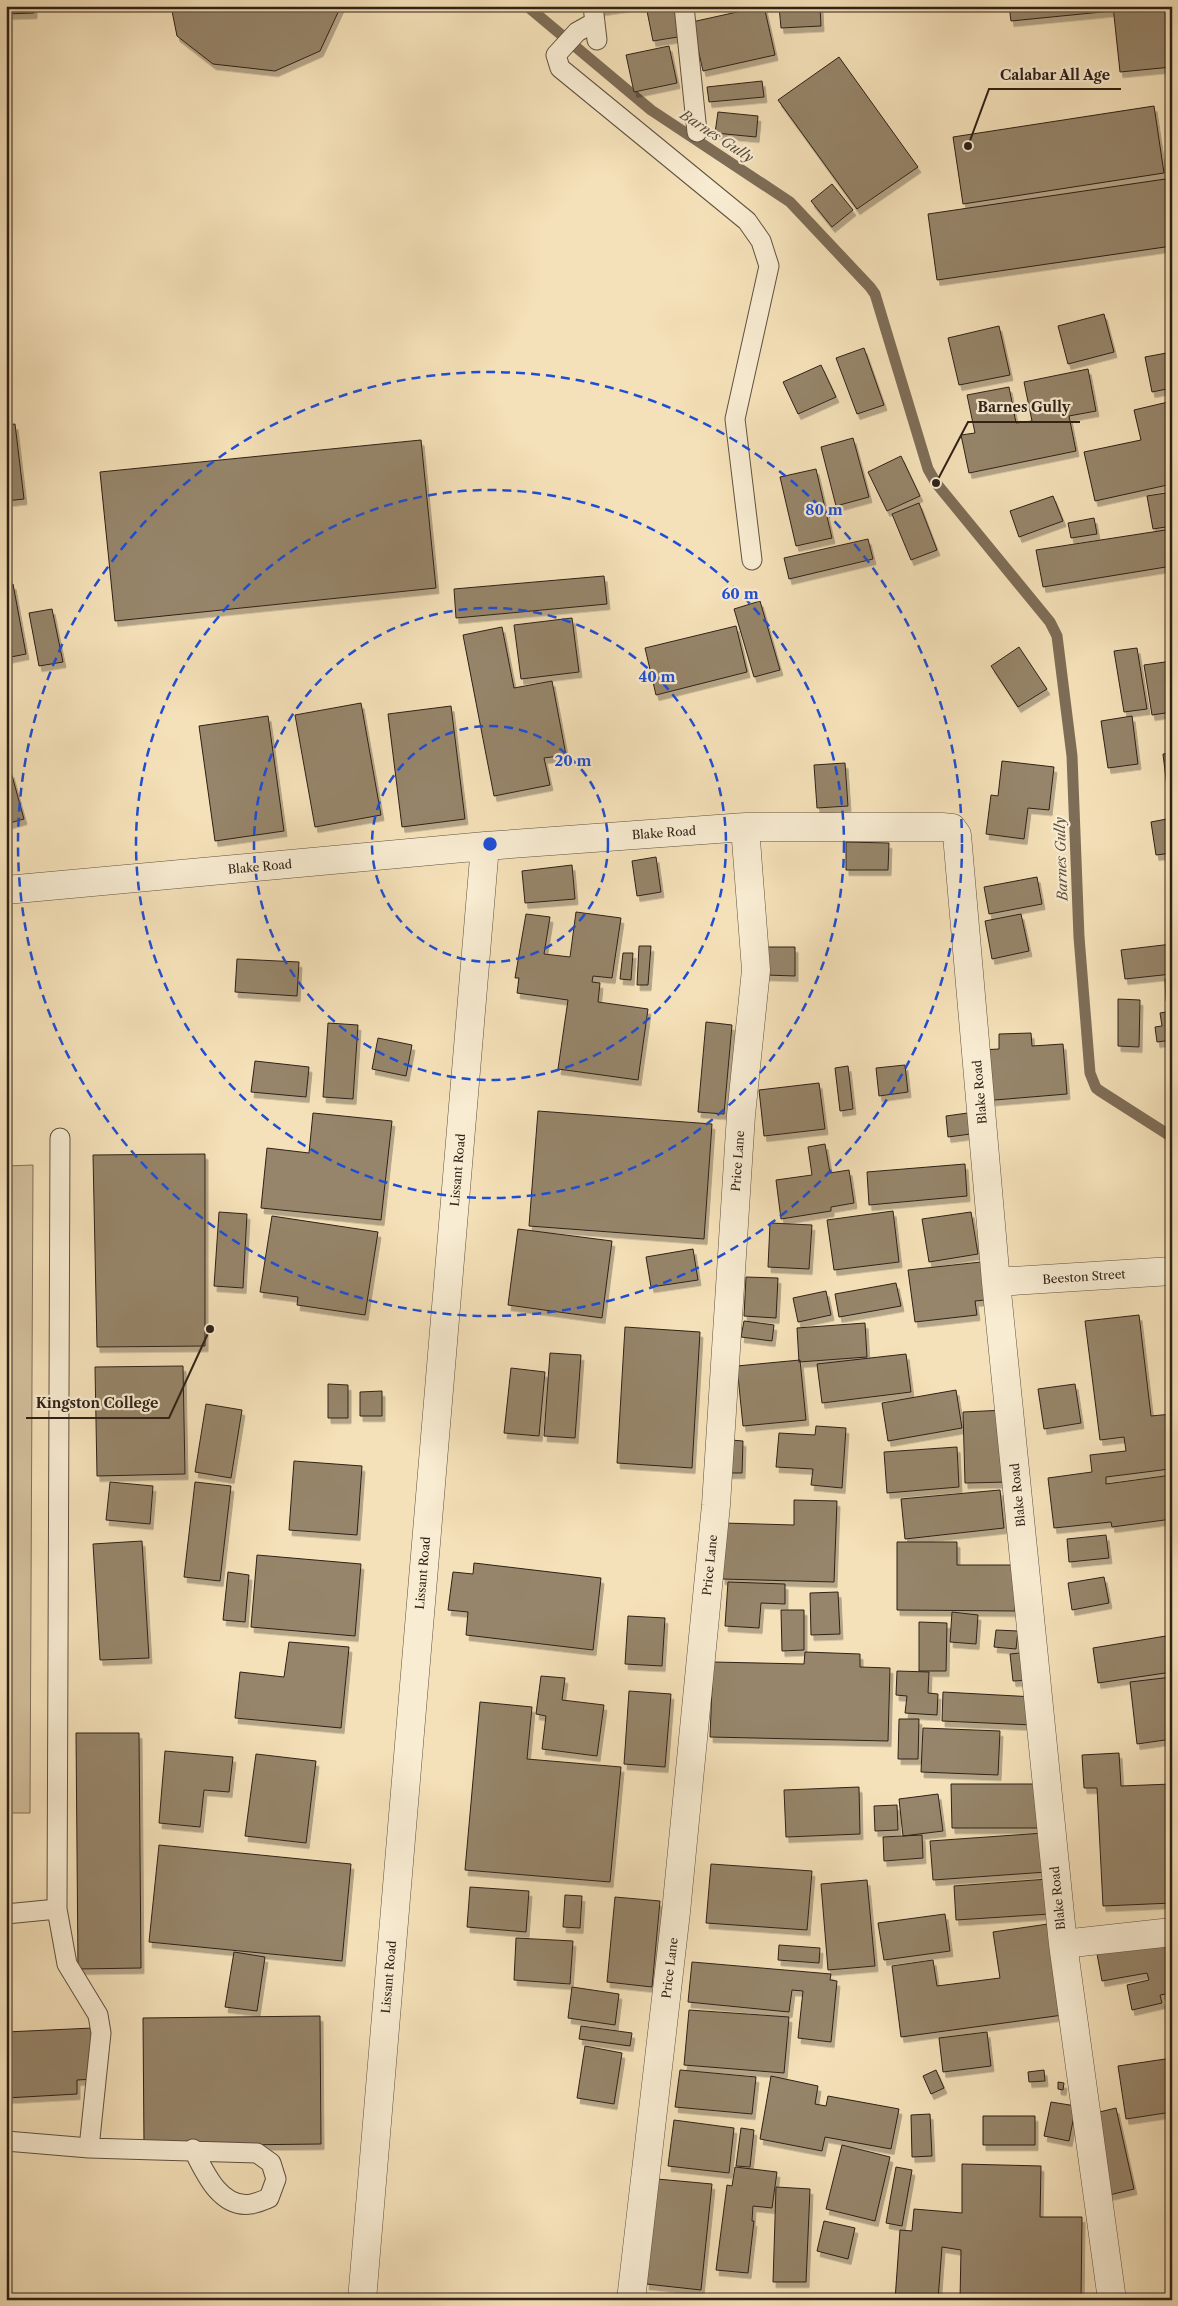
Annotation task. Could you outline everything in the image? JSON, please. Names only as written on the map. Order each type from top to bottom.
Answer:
[{"type":"street","name":"Blake Road","points":[[6,890],[485,846],[744,827],[942,827],[952,828],[958,835],[996,1282],[1063,1944],[1112,2300]]},
{"type":"street","name":"Price Lane","points":[[631,2300],[676,1912],[716,1506],[740,1115],[756,970],[744,827]]},
{"type":"street","name":"Lissant Road","points":[[362,2300],[485,846]]},
{"type":"street","name":"Beeston Street","points":[[996,1282],[1172,1272]]},
{"type":"street","points":[[1063,1944],[1172,1932]]},
{"type":"lane","points":[[684,6],[697,132]]},
{"type":"lane","points":[[595,23],[577,32],[556,55],[560,68],[746,221],[761,241],[769,266],[735,419],[752,560]]},
{"type":"lane","points":[[60,1138],[57,1909],[67,1964],[98,2014],[101,2033],[89,2148]]},
{"type":"lane","points":[[6,1914],[57,1909]]},
{"type":"lane","points":[[6,2141],[89,2148],[193,2149]]},
{"type":"shaded area","points":[[33,1165],[30,1813],[6,1813],[6,1166]]},
{"type":"building","points":[[6,6],[34,6],[34,13],[6,14]]},
{"type":"building","points":[[171,6],[341,6],[320,51],[275,71],[213,64],[177,36]]},
{"type":"building","points":[[594,6],[628,6],[595,11]]},
{"type":"building","points":[[646,6],[674,6],[677,23],[684,36],[653,41]]},
{"type":"building","points":[[764,6],[775,55],[703,71],[692,22]]},
{"type":"building","points":[[779,6],[820,6],[821,26],[781,28]]},
{"type":"building","points":[[1009,6],[1111,6],[1112,11],[1011,21]]},
{"type":"building","points":[[1113,6],[1172,6],[1172,67],[1120,72]]},
{"type":"building","points":[[669,46],[677,83],[634,92],[626,55]]},
{"type":"building","points":[[839,57],[918,167],[857,209],[778,100]]},
{"type":"building","points":[[762,81],[764,97],[709,102],[707,87]]},
{"type":"building","points":[[1154,106],[1164,173],[963,204],[953,137]]},
{"type":"building","points":[[718,112],[758,116],[756,137],[715,133]]},
{"type":"building","points":[[1172,178],[1172,246],[937,280],[928,214]]},
{"type":"building","points":[[832,184],[853,210],[832,227],[811,201]]},
{"type":"building","points":[[1104,314],[1114,352],[1068,364],[1058,326]]},
{"type":"building","points":[[999,326],[1010,375],[959,385],[948,338]]},
{"type":"building","points":[[864,348],[884,405],[857,414],[836,358]]},
{"type":"building","points":[[1172,352],[1172,388],[1152,392],[1145,357]]},
{"type":"building","points":[[821,365],[836,397],[798,414],[783,382]]},
{"type":"building","points":[[1088,369],[1096,411],[1069,416],[1076,451],[969,473],[961,435],[975,433],[967,395],[1009,387],[1016,423],[1032,421],[1024,382]]},
{"type":"building","points":[[1168,402],[1172,419],[1172,484],[1095,501],[1084,452],[1141,440],[1134,410]]},
{"type":"building","points":[[15,424],[24,499],[6,501],[6,425]]},
{"type":"building","points":[[853,438],[869,497],[836,506],[821,447]]},
{"type":"building","points":[[421,440],[436,588],[115,621],[100,472]]},
{"type":"building","points":[[901,456],[920,496],[887,511],[868,472]]},
{"type":"building","points":[[816,469],[832,538],[796,546],[780,477]]},
{"type":"building","points":[[1172,492],[1172,526],[1153,529],[1147,496]]},
{"type":"building","points":[[1053,496],[1063,521],[1019,537],[1010,511]]},
{"type":"building","points":[[919,503],[937,550],[911,560],[892,514]]},
{"type":"building","points":[[1094,518],[1097,534],[1071,538],[1068,523]]},
{"type":"building","points":[[1172,529],[1172,566],[1043,587],[1036,550]]},
{"type":"building","points":[[868,539],[873,559],[789,579],[784,558]]},
{"type":"building","points":[[604,576],[607,604],[456,618],[454,589]]},
{"type":"building","points":[[13,584],[26,654],[6,658],[6,585]]},
{"type":"building","points":[[760,601],[780,670],[754,677],[734,609]]},
{"type":"building","points":[[52,609],[63,662],[39,666],[29,613]]},
{"type":"building","points":[[572,618],[579,672],[521,679],[514,625]]},
{"type":"building","points":[[736,626],[747,672],[656,695],[645,648]]},
{"type":"building","points":[[502,627],[514,688],[552,681],[566,755],[544,758],[550,785],[494,796],[463,635]]},
{"type":"building","points":[[1019,647],[1047,689],[1018,707],[991,666]]},
{"type":"building","points":[[1137,648],[1147,709],[1124,712],[1114,651]]},
{"type":"building","points":[[1172,661],[1172,712],[1152,715],[1144,665]]},
{"type":"building","points":[[361,703],[381,815],[315,827],[295,715]]},
{"type":"building","points":[[451,706],[465,819],[402,827],[388,714]]},
{"type":"building","points":[[268,716],[284,831],[215,841],[199,726]]},
{"type":"building","points":[[1132,716],[1138,764],[1108,768],[1101,721]]},
{"type":"building","points":[[1172,753],[1172,804],[1169,804],[1163,754]]},
{"type":"building","points":[[1002,761],[1054,767],[1049,810],[1028,808],[1024,839],[986,834],[991,795],[998,796]]},
{"type":"building","points":[[845,763],[848,806],[817,808],[814,765]]},
{"type":"building","points":[[11,772],[24,819],[6,824],[6,774]]},
{"type":"building","points":[[1172,818],[1172,853],[1156,855],[1151,822]]},
{"type":"building","points":[[846,842],[889,843],[888,870],[846,870]]},
{"type":"building","points":[[656,857],[661,892],[637,896],[632,861]]},
{"type":"building","points":[[572,865],[575,899],[525,903],[522,871]]},
{"type":"building","points":[[1037,877],[1042,904],[989,914],[984,887]]},
{"type":"building","points":[[576,912],[621,918],[612,978],[593,976],[592,982],[600,983],[598,1002],[648,1009],[638,1080],[558,1069],[568,1000],[517,993],[519,978],[515,978],[526,914],[550,917],[544,954],[570,957]]},
{"type":"building","points":[[1021,914],[1029,951],[992,959],[985,921]]},
{"type":"building","points":[[1172,944],[1172,974],[1125,979],[1121,950]]},
{"type":"building","points":[[639,946],[651,946],[648,985],[637,985]]},
{"type":"building","points":[[767,947],[795,947],[795,976],[766,975]]},
{"type":"building","points":[[623,953],[633,953],[631,980],[620,979]]},
{"type":"building","points":[[237,959],[299,962],[297,996],[235,992]]},
{"type":"building","points":[[1172,978],[1172,1000],[1166,1001],[1165,979]]},
{"type":"building","points":[[1118,999],[1140,1000],[1139,1047],[1118,1046]]},
{"type":"building","points":[[1172,1011],[1172,1040],[1157,1042],[1155,1027],[1162,1026],[1160,1013]]},
{"type":"building","points":[[706,1022],[732,1025],[724,1114],[698,1112]]},
{"type":"building","points":[[328,1023],[358,1025],[353,1099],[323,1097]]},
{"type":"building","points":[[1031,1033],[1032,1046],[1063,1044],[1067,1094],[983,1101],[980,1050],[999,1049],[999,1034]]},
{"type":"building","points":[[378,1038],[412,1045],[406,1076],[372,1069]]},
{"type":"building","points":[[255,1061],[309,1067],[306,1097],[251,1092]]},
{"type":"building","points":[[905,1065],[908,1092],[879,1096],[876,1068]]},
{"type":"building","points":[[848,1066],[853,1109],[840,1111],[835,1068]]},
{"type":"building","points":[[819,1083],[825,1129],[764,1136],[759,1090]]},
{"type":"building","points":[[538,1111],[712,1124],[704,1239],[529,1226]]},
{"type":"building","points":[[975,1112],[978,1133],[948,1137],[946,1116]]},
{"type":"building","points":[[313,1113],[392,1121],[381,1220],[261,1208],[267,1148],[309,1153]]},
{"type":"building","points":[[825,1144],[830,1173],[849,1170],[854,1203],[831,1207],[831,1211],[781,1219],[776,1180],[812,1175],[808,1147]]},
{"type":"building","points":[[205,1154],[205,1346],[97,1347],[93,1155]]},
{"type":"building","points":[[965,1164],[967,1196],[869,1205],[867,1172]]},
{"type":"building","points":[[893,1211],[899,1262],[834,1270],[827,1220]]},
{"type":"building","points":[[219,1212],[247,1214],[243,1288],[214,1286]]},
{"type":"building","points":[[971,1212],[978,1254],[929,1262],[922,1219]]},
{"type":"building","points":[[272,1216],[378,1232],[365,1315],[297,1305],[298,1297],[260,1292]]},
{"type":"building","points":[[770,1223],[812,1225],[809,1269],[768,1267]]},
{"type":"building","points":[[518,1229],[612,1241],[602,1318],[508,1305]]},
{"type":"building","points":[[693,1249],[698,1280],[651,1287],[646,1257]]},
{"type":"building","points":[[981,1262],[985,1300],[975,1301],[977,1315],[915,1322],[908,1270]]},
{"type":"building","points":[[746,1277],[778,1278],[776,1318],[744,1316]]},
{"type":"building","points":[[896,1283],[901,1306],[839,1317],[835,1294]]},
{"type":"building","points":[[826,1291],[831,1315],[798,1322],[793,1298]]},
{"type":"building","points":[[1139,1315],[1151,1416],[1172,1414],[1172,1446],[1167,1446],[1170,1469],[1106,1477],[1106,1484],[1172,1475],[1172,1519],[1112,1527],[1111,1522],[1054,1528],[1048,1478],[1092,1472],[1090,1455],[1126,1451],[1124,1437],[1100,1440],[1085,1321]]},
{"type":"building","points":[[744,1321],[774,1325],[772,1341],[741,1337]]},
{"type":"building","points":[[865,1323],[867,1357],[799,1362],[797,1328]]},
{"type":"building","points":[[625,1327],[700,1332],[692,1468],[617,1463]]},
{"type":"building","points":[[550,1353],[581,1355],[575,1438],[544,1436]]},
{"type":"building","points":[[906,1354],[911,1392],[822,1403],[817,1364]]},
{"type":"building","points":[[800,1360],[806,1420],[743,1426],[737,1366]]},
{"type":"building","points":[[183,1366],[185,1474],[97,1476],[95,1367]]},
{"type":"building","points":[[511,1368],[545,1372],[539,1436],[504,1433]]},
{"type":"building","points":[[328,1384],[348,1385],[348,1418],[328,1418]]},
{"type":"building","points":[[1075,1384],[1081,1423],[1044,1429],[1038,1389]]},
{"type":"building","points":[[956,1390],[962,1428],[888,1441],[882,1403]]},
{"type":"building","points":[[382,1391],[382,1416],[360,1416],[360,1392]]},
{"type":"building","points":[[206,1404],[242,1410],[231,1478],[195,1472]]},
{"type":"building","points":[[1006,1410],[1009,1482],[965,1483],[963,1412]]},
{"type":"building","points":[[816,1426],[846,1428],[842,1488],[811,1485],[813,1469],[776,1467],[779,1433],[815,1435]]},
{"type":"building","points":[[731,1440],[743,1441],[742,1473],[729,1473]]},
{"type":"building","points":[[957,1447],[959,1487],[887,1493],[884,1452]]},
{"type":"building","points":[[294,1461],[362,1466],[357,1535],[289,1530]]},
{"type":"building","points":[[110,1482],[153,1486],[150,1524],[106,1520]]},
{"type":"building","points":[[195,1482],[231,1486],[220,1581],[184,1577]]},
{"type":"building","points":[[1000,1490],[1004,1528],[905,1539],[901,1499]]},
{"type":"building","points":[[794,1500],[837,1501],[834,1582],[722,1579],[723,1523],[794,1525]]},
{"type":"building","points":[[1106,1535],[1109,1558],[1069,1562],[1067,1539]]},
{"type":"building","points":[[142,1541],[149,1658],[100,1660],[93,1544]]},
{"type":"building","points":[[897,1542],[957,1542],[957,1565],[1016,1565],[1015,1611],[897,1610]]},
{"type":"building","points":[[257,1555],[361,1564],[355,1636],[251,1627]]},
{"type":"building","points":[[474,1563],[601,1578],[593,1650],[466,1635],[468,1612],[448,1610],[453,1572],[473,1574]]},
{"type":"building","points":[[228,1572],[249,1575],[245,1622],[223,1620]]},
{"type":"building","points":[[1104,1577],[1109,1603],[1072,1610],[1068,1583]]},
{"type":"building","points":[[728,1582],[785,1584],[785,1604],[761,1603],[759,1628],[725,1626]]},
{"type":"building","points":[[838,1592],[840,1634],[811,1635],[810,1593]]},
{"type":"building","points":[[781,1610],[804,1610],[804,1650],[782,1651]]},
{"type":"building","points":[[952,1612],[978,1615],[976,1644],[950,1642]]},
{"type":"building","points":[[628,1616],[665,1618],[662,1666],[625,1664]]},
{"type":"building","points":[[919,1622],[947,1623],[946,1671],[919,1671]]},
{"type":"building","points":[[996,1630],[1018,1631],[1016,1649],[994,1647]]},
{"type":"building","points":[[1172,1635],[1172,1672],[1098,1683],[1093,1648]]},
{"type":"building","points":[[289,1642],[349,1647],[341,1728],[235,1718],[240,1672],[284,1677]]},
{"type":"building","points":[[805,1652],[860,1654],[860,1667],[890,1668],[888,1741],[710,1737],[713,1662],[804,1664]]},
{"type":"building","points":[[1030,1652],[1032,1680],[1013,1681],[1010,1654]]},
{"type":"building","points":[[897,1671],[929,1672],[928,1693],[938,1694],[937,1715],[905,1713],[907,1696],[896,1695]]},
{"type":"building","points":[[541,1676],[565,1678],[562,1700],[604,1705],[597,1756],[542,1749],[546,1716],[536,1714]]},
{"type":"building","points":[[1172,1677],[1172,1739],[1137,1744],[1130,1682]]},
{"type":"building","points":[[629,1691],[671,1694],[665,1767],[624,1764]]},
{"type":"building","points":[[943,1692],[1034,1697],[1032,1725],[942,1721]]},
{"type":"building","points":[[480,1702],[532,1707],[527,1759],[621,1767],[610,1882],[465,1870]]},
{"type":"building","points":[[899,1719],[919,1719],[918,1759],[898,1759]]},
{"type":"building","points":[[923,1728],[1000,1731],[998,1775],[921,1772]]},
{"type":"building","points":[[76,1733],[139,1733],[141,1968],[78,1969]]},
{"type":"building","points":[[165,1751],[233,1757],[229,1792],[204,1790],[200,1827],[159,1823]]},
{"type":"building","points":[[1119,1753],[1121,1786],[1171,1784],[1172,1903],[1103,1906],[1097,1788],[1084,1788],[1082,1755]]},
{"type":"building","points":[[256,1754],[316,1761],[306,1843],[245,1836]]},
{"type":"building","points":[[951,1784],[1043,1784],[1043,1828],[952,1828]]},
{"type":"building","points":[[859,1787],[860,1834],[786,1837],[784,1790]]},
{"type":"building","points":[[938,1794],[943,1831],[903,1836],[899,1799]]},
{"type":"building","points":[[897,1805],[898,1830],[875,1831],[874,1806]]},
{"type":"building","points":[[1044,1833],[1047,1872],[933,1880],[930,1841]]},
{"type":"building","points":[[922,1835],[923,1858],[884,1861],[883,1837]]},
{"type":"building","points":[[159,1845],[351,1864],[342,1961],[149,1942]]},
{"type":"building","points":[[711,1864],[812,1871],[807,1930],[706,1923]]},
{"type":"building","points":[[1048,1879],[1050,1914],[956,1920],[954,1886]]},
{"type":"building","points":[[867,1880],[875,1966],[828,1970],[821,1884]]},
{"type":"building","points":[[470,1887],[529,1891],[526,1932],[467,1927]]},
{"type":"building","points":[[565,1895],[582,1896],[580,1928],[563,1927]]},
{"type":"building","points":[[615,1897],[660,1901],[652,1987],[607,1982]]},
{"type":"building","points":[[945,1914],[950,1951],[884,1960],[878,1923]]},
{"type":"building","points":[[1055,1923],[1063,2015],[901,2037],[892,1966],[933,1960],[937,1986],[1000,1978],[993,1932]]},
{"type":"building","points":[[516,1938],[573,1941],[570,1984],[514,1980]]},
{"type":"building","points":[[1172,1941],[1172,1993],[1160,1995],[1162,2003],[1132,2010],[1127,1985],[1149,1980],[1147,1973],[1102,1981],[1097,1954]]},
{"type":"building","points":[[779,1945],[820,1948],[819,1963],[778,1960]]},
{"type":"building","points":[[234,1952],[265,1957],[257,2011],[225,2007]]},
{"type":"building","points":[[692,1962],[831,1974],[830,1980],[837,1981],[831,2042],[798,2038],[803,1991],[792,1990],[789,2012],[688,2002]]},
{"type":"building","points":[[572,1987],[619,1994],[615,2025],[568,2018]]},
{"type":"building","points":[[689,2010],[789,2017],[784,2073],[684,2065]]},
{"type":"building","points":[[320,2016],[321,2144],[144,2146],[143,2018]]},
{"type":"building","points":[[581,2026],[632,2033],[630,2046],[579,2039]]},
{"type":"building","points":[[93,2028],[95,2079],[77,2080],[77,2094],[6,2098],[6,2032]]},
{"type":"building","points":[[987,2032],[991,2066],[943,2072],[939,2038]]},
{"type":"building","points":[[585,2046],[622,2053],[614,2104],[577,2098]]},
{"type":"building","points":[[1172,2058],[1172,2112],[1126,2119],[1118,2066]]},
{"type":"building","points":[[680,2070],[756,2077],[752,2114],[675,2107]]},
{"type":"building","points":[[936,2070],[944,2088],[931,2094],[923,2076]]},
{"type":"building","points":[[1044,2070],[1045,2081],[1029,2082],[1028,2072]]},
{"type":"building","points":[[771,2076],[818,2086],[815,2104],[826,2106],[828,2096],[899,2109],[891,2149],[825,2137],[822,2151],[760,2139]]},
{"type":"building","points":[[1058,2082],[1064,2083],[1063,2090],[1058,2089]]},
{"type":"building","points":[[1051,2102],[1076,2106],[1069,2141],[1044,2136]]},
{"type":"building","points":[[1116,2108],[1134,2189],[1105,2196],[1087,2115]]},
{"type":"building","points":[[930,2114],[932,2156],[912,2157],[911,2115]]},
{"type":"building","points":[[983,2116],[1035,2116],[1035,2145],[983,2145]]},
{"type":"building","points":[[674,2120],[734,2128],[729,2173],[668,2166]]},
{"type":"building","points":[[741,2128],[754,2130],[750,2167],[736,2166]]},
{"type":"building","points":[[842,2145],[890,2157],[875,2221],[826,2209]]},
{"type":"building","points":[[962,2164],[1041,2166],[1040,2217],[1082,2217],[1081,2300],[960,2300],[961,2250],[942,2247],[938,2300],[895,2300],[900,2230],[912,2231],[914,2209],[962,2213]]},
{"type":"building","points":[[735,2167],[777,2172],[772,2208],[753,2206],[752,2221],[754,2221],[748,2273],[716,2270],[727,2185],[732,2186]]},
{"type":"building","points":[[896,2167],[912,2170],[902,2226],[886,2223]]},
{"type":"building","points":[[657,2179],[712,2184],[701,2290],[646,2284]]},
{"type":"building","points":[[776,2187],[810,2189],[806,2282],[773,2282]]},
{"type":"building","points":[[824,2221],[855,2228],[848,2259],[817,2251]]},
{"type":"waterway","name":"Barnes Gully","points":[[527,6],[651,110],[790,202],[875,294],[928,469],[936,483],[1050,622],[1057,636],[1072,756],[1079,937],[1090,1073],[1096,1088],[1172,1137]]},
{"type":"place","name":"Calabar All Age","points":[[968,146]]},
{"type":"place","name":"Barnes Gully","points":[[936,483]]},
{"type":"place","name":"Kingston College","points":[[210,1329]]}]
